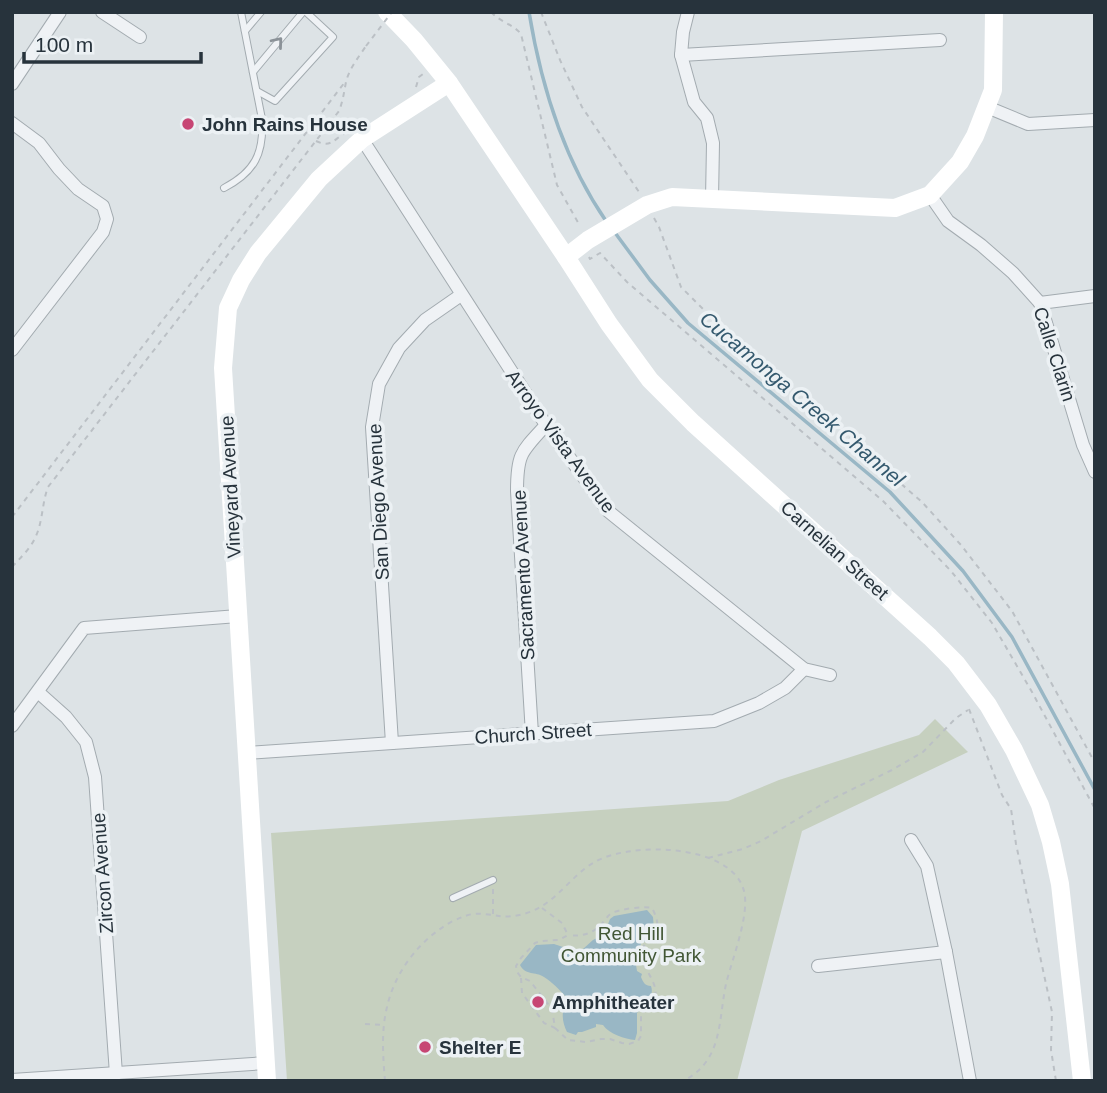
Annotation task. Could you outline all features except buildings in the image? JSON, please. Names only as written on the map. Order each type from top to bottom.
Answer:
[{"type":"street","points":[[12,84],[60,12]]},
{"type":"street","points":[[102,12],[140,37]]},
{"type":"street","points":[[390,12],[449,83]]},
{"type":"street","points":[[688,12],[681,55],[694,102],[707,118],[713,143],[712,199]]},
{"type":"street","points":[[566,257],[647,205],[672,197],[895,208],[930,195],[960,162],[975,136],[993,90],[994,12]]},
{"type":"street","points":[[681,55],[940,40]]},
{"type":"street","name":"Vineyard Avenue","points":[[266,1072],[223,368],[228,308],[258,253],[355,135],[449,83]]},
{"type":"street","name":"Carnelian Street","points":[[449,83],[609,324],[650,380],[693,423],[930,637],[956,663],[988,705],[1014,750],[1040,806],[1051,842],[1060,884],[1082,1081]]},
{"type":"street","points":[[987,107],[1028,124],[1095,120]]},
{"type":"street","points":[[12,123],[39,143],[78,189],[103,206],[107,219],[103,232],[12,350]]},
{"type":"street","name":"Arroyo Vista Avenue","points":[[355,135],[546,425],[608,511],[804,669],[830,675]]},
{"type":"street","name":"Calle Clarin","points":[[930,195],[948,221],[1013,273],[1040,303],[1083,445],[1095,472]]},
{"type":"street","name":"San Diego Avenue","points":[[392,743],[372,427],[379,384],[398,348],[425,320],[461,295]]},
{"type":"street","points":[[1040,303],[1095,296]]},
{"type":"street","name":"Sacramento Avenue","points":[[532,734],[517,466],[524,448],[546,425]]},
{"type":"street","points":[[12,726],[84,628],[237,616]]},
{"type":"street","name":"Church Street","points":[[247,752],[714,721],[760,704],[785,688],[804,669]]},
{"type":"street","name":"Zircon Avenue","points":[[37,692],[66,717],[86,742],[95,777],[116,1074]]},
{"type":"street","points":[[911,840],[927,866],[970,1081]]},
{"type":"street","points":[[818,966],[946,952]]},
{"type":"street","points":[[12,1080],[116,1074],[266,1072]]},
{"type":"lane","points":[[223,188],[239,180],[256,160],[263,135],[241,12]]},
{"type":"lane","points":[[245,31],[261,12]]},
{"type":"lane","points":[[253,72],[304,12],[332,37],[275,101],[257,91]]},
{"type":"lane","points":[[453,898],[493,880]]},
{"type":"path","points":[[12,567],[36,536],[48,487],[339,111],[352,66],[390,12]]},
{"type":"path","points":[[491,12],[521,34],[557,184],[590,240],[627,282],[883,501],[951,571],[992,623],[1095,809]]},
{"type":"path","points":[[541,12],[582,107],[659,227],[681,288],[723,329],[922,502],[961,545],[1012,611],[1095,763]]},
{"type":"path","points":[[12,517],[346,81]]},
{"type":"path","points":[[315,140],[324,145],[355,135]]},
{"type":"path","points":[[707,858],[743,849],[761,841],[826,803],[892,770],[923,752],[956,718],[970,709],[1002,795],[1011,809],[1052,1012],[1051,1050],[1056,1081]]},
{"type":"path","points":[[385,1081],[384,1026],[387,1007],[392,989],[406,964],[422,944],[446,925],[465,916],[516,916],[542,907],[593,862],[610,855],[657,848],[707,858],[727,867],[736,874],[746,901],[744,919],[724,994],[717,1040],[705,1065],[683,1081]]},
{"type":"path","points":[[493,880],[493,916]]},
{"type":"path","points":[[542,907],[562,923],[568,935]]},
{"type":"path","points":[[521,977],[522,993],[544,1023],[555,1028],[568,1040],[577,1042],[610,1039],[622,1044],[635,1043],[641,1036],[641,1014],[655,996],[654,984],[644,965],[642,952],[656,931],[656,915],[652,908],[619,910],[609,914],[599,927],[583,936],[568,935],[559,940],[541,941],[520,958],[516,966],[517,972],[530,981],[552,1009],[555,1028]]},
{"type":"path","points":[[365,1024],[384,1026]]},
{"type":"green space","name":"Red Hill Community Park","points":[[935,719],[968,752],[802,831],[737,1081],[287,1081],[271,833],[728,801],[779,780],[919,735]]},
{"type":"water","points":[[647,910],[653,917],[654,930],[646,941],[641,943],[636,965],[637,971],[642,974],[643,982],[651,986],[652,990],[648,1001],[637,1013],[635,1040],[618,1036],[603,1025],[596,1024],[596,1027],[576,1035],[567,1032],[563,1017],[566,997],[547,979],[525,971],[520,965],[536,945],[554,944],[575,951],[583,949],[599,937],[614,916]]},
{"type":"waterway","name":"Cucamonga Creek Channel","points":[[529,12],[540,67],[556,121],[578,173],[606,221]]},
{"type":"waterway","name":"Cucamonga Creek Channel","points":[[613,230],[650,280],[688,323],[890,492],[963,571],[1012,637],[1095,790]]},
{"type":"place","name":"John Rains House","points":[[188,124]]},
{"type":"place","name":"Amphitheater","points":[[538,1002]]},
{"type":"place","name":"Shelter E","points":[[425,1047]]}]
